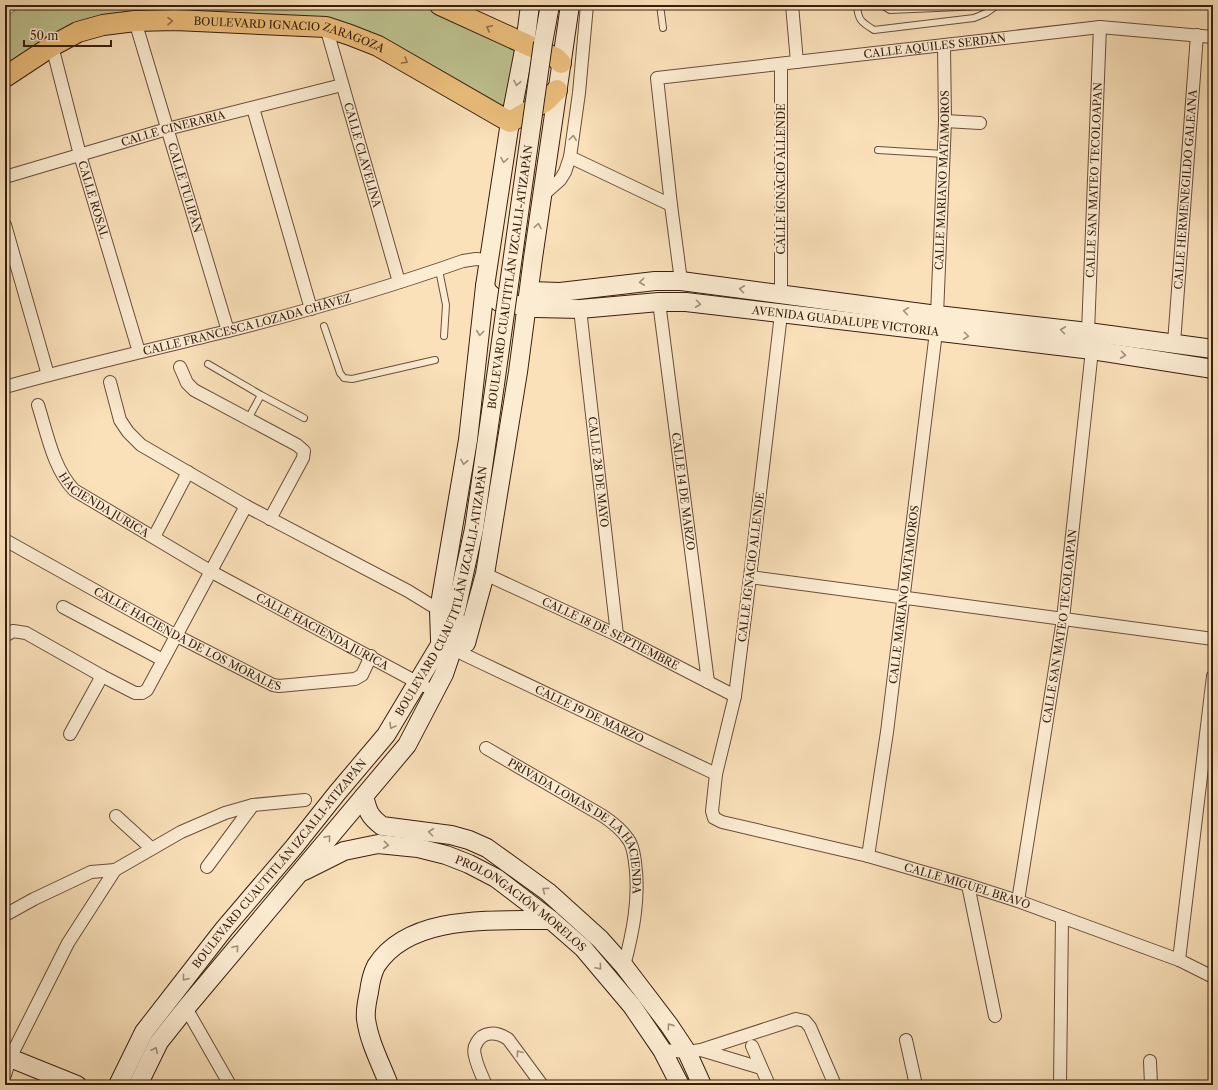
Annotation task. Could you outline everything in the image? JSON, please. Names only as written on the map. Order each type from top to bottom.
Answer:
[{"type":"main road","points":[[440,5],[556,58],[561,63]]},
{"type":"main road","points":[[453,611],[468,440],[485,286],[510,122],[525,45],[530,5]]},
{"type":"main road","name":"BOULEVARD CUAUTITLÁN IZCALLI-ATIZAPÁN","points":[[138,1085],[159,1042],[297,874],[407,745],[444,674],[453,611],[474,529],[519,206],[550,5]]},
{"type":"main road","name":"BOULEVARD CUAUTITLÁN IZCALLI-ATIZAPÁN","points":[[118,1085],[144,1032],[224,929],[386,735],[440,645],[482,530],[506,378],[526,223],[560,5]]},
{"type":"main road","points":[[444,674],[463,654],[485,574],[518,372],[570,5]]},
{"type":"main road","name":"BOULEVARD IGNACIO ZARAGOZA","points":[[5,77],[52,46],[78,32],[103,25],[135,21],[175,20],[326,27],[350,34],[378,46],[510,122]]},
{"type":"main road","points":[[510,122],[546,101],[557,90]]},
{"type":"main road","name":"AVENIDA GUADALUPE VICTORIA","points":[[485,286],[488,292],[499,302],[528,299],[560,292],[655,281],[681,281],[781,294],[1092,350],[1213,369]]},
{"type":"main road","name":"AVENIDA GUADALUPE VICTORIA","points":[[528,299],[553,309],[580,309],[659,302],[686,302],[781,314],[1088,332],[1213,349]]},
{"type":"main road","name":"PROLONGACIÓN MORELOS","points":[[364,796],[368,812],[374,820],[382,826],[451,835],[469,840],[487,848],[548,892],[600,939],[624,966],[669,1025],[694,1051],[702,1085]]},
{"type":"main road","name":"PROLONGACIÓN MORELOS","points":[[297,874],[344,851],[378,844],[418,848],[446,855],[496,878],[551,920],[583,948],[626,998],[662,1050],[680,1085]]},
{"type":"main road","points":[[389,1085],[369,1032],[366,1018],[370,983],[376,967],[385,956],[411,936],[427,930],[451,925],[490,921],[551,920]]},
{"type":"main road","points":[[7,1063],[77,1085]]},
{"type":"street","points":[[543,194],[560,180],[565,172],[570,156],[579,87],[587,5]]},
{"type":"street","points":[[792,5],[797,62]]},
{"type":"street","name":"CALLE TULIPÁN","points":[[135,21],[228,330]]},
{"type":"street","name":"CALLE CLAVELINA","points":[[326,27],[399,282]]},
{"type":"street","name":"CALLE AQUILES SERDÁN","points":[[671,205],[657,78],[1100,27],[1197,36],[1213,36]]},
{"type":"street","name":"CALLE SAN MATEO TECOLOAPAN","points":[[1088,332],[1100,27]]},
{"type":"street","name":"CALLE HERMENEGILDO GALEANA","points":[[1174,343],[1197,36]]},
{"type":"street","name":"CALLE ROSAL","points":[[52,46],[80,155],[139,352]]},
{"type":"street","name":"CALLE MARIANO MATAMOROS","points":[[868,856],[887,732],[937,323],[945,121],[944,46]]},
{"type":"street","name":"CALLE IGNACIO ALLENDE","points":[[781,64],[781,294]]},
{"type":"street","name":"CALLE CINERARIA","points":[[5,177],[167,129],[342,85]]},
{"type":"street","points":[[253,108],[311,309]]},
{"type":"street","points":[[945,121],[980,123]]},
{"type":"street","points":[[570,156],[671,205],[681,281]]},
{"type":"street","points":[[5,225],[48,375]]},
{"type":"street","name":"CALLE FRANCESCA LOZADA CHÁVEZ","points":[[5,387],[311,309],[463,262],[476,259],[489,260]]},
{"type":"street","name":"CALLE 14 DE MARZO","points":[[659,302],[708,682]]},
{"type":"street","name":"CALLE 28 DE MAYO","points":[[580,309],[617,635]]},
{"type":"street","name":"CALLE IGNACIO ALLENDE","points":[[714,818],[712,811],[716,774],[735,696],[781,314]]},
{"type":"street","name":"CALLE SAN MATEO TECOLOAPAN","points":[[1018,901],[1063,619],[1092,350]]},
{"type":"street","points":[[180,367],[187,383],[194,390],[297,445],[304,451],[303,458],[270,518]]},
{"type":"street","points":[[110,382],[120,420],[128,432],[141,445],[246,506],[408,591],[453,611]]},
{"type":"street","name":"HACIENDA JURICA","points":[[38,405],[59,471],[74,490],[210,571]]},
{"type":"street","points":[[154,537],[188,472]]},
{"type":"street","points":[[5,636],[13,631],[26,633],[102,676],[135,693],[142,693],[147,690],[175,635],[246,506]]},
{"type":"street","name":"CALLE HACIENDA DE LOS MORALES","points":[[5,540],[175,635],[273,685],[279,686],[355,680],[362,675],[371,656]]},
{"type":"street","name":"CALLE HACIENDA JURICA","points":[[210,571],[371,656],[434,692]]},
{"type":"street","name":"CALLE 18 DE SEPTIEMBRE","points":[[485,574],[617,635],[735,696]]},
{"type":"street","points":[[750,577],[1213,639]]},
{"type":"street","points":[[63,607],[163,660]]},
{"type":"street","name":"CALLE 19 DE MARZO","points":[[463,654],[716,774]]},
{"type":"street","points":[[70,734],[102,676]]},
{"type":"street","points":[[1179,960],[1213,676]]},
{"type":"street","name":"PRIVADA LOMAS DE LA HACIENDA","points":[[486,748],[603,816],[615,825],[629,840],[634,854],[637,875],[637,903],[633,931],[624,966]]},
{"type":"street","points":[[7,1063],[68,943],[115,870],[151,848],[202,822],[225,813],[253,805],[305,800]]},
{"type":"street","points":[[207,867],[253,805]]},
{"type":"street","points":[[116,816],[151,848]]},
{"type":"street","name":"CALLE MIGUEL BRAVO","points":[[714,818],[722,822],[868,856],[968,885],[1018,901],[1179,960],[1213,977]]},
{"type":"street","points":[[5,915],[34,899],[91,872],[115,870]]},
{"type":"street","points":[[968,885],[995,1016]]},
{"type":"street","points":[[1060,1085],[1062,917]]},
{"type":"street","points":[[186,1008],[230,1085]]},
{"type":"street","points":[[694,1051],[796,1019],[805,1021],[810,1027],[835,1085]]},
{"type":"street","points":[[486,1085],[474,1055],[478,1039],[489,1033],[503,1035],[508,1039],[542,1085]]},
{"type":"street","points":[[906,1040],[916,1085]]},
{"type":"street","points":[[752,1046],[769,1085]]},
{"type":"street","points":[[662,1050],[694,1051],[761,1068]]},
{"type":"street","points":[[1150,1061],[1151,1085]]},
{"type":"lane","points":[[660,5],[663,28]]},
{"type":"lane","points":[[857,5],[858,16],[864,24],[874,30],[974,18],[986,13],[996,6]]},
{"type":"lane","points":[[885,5],[890,10],[1006,5]]},
{"type":"lane","points":[[878,150],[944,154]]},
{"type":"lane","points":[[439,270],[446,305],[444,336]]},
{"type":"lane","points":[[324,326],[340,372],[344,378],[352,379],[435,360]]},
{"type":"lane","points":[[208,364],[304,418]]},
{"type":"lane","points":[[248,419],[261,395]]},
{"type":"green space","points":[[23,5],[422,5],[517,48],[508,100],[504,105],[497,106],[332,26],[100,20],[5,74],[5,17]]}]
